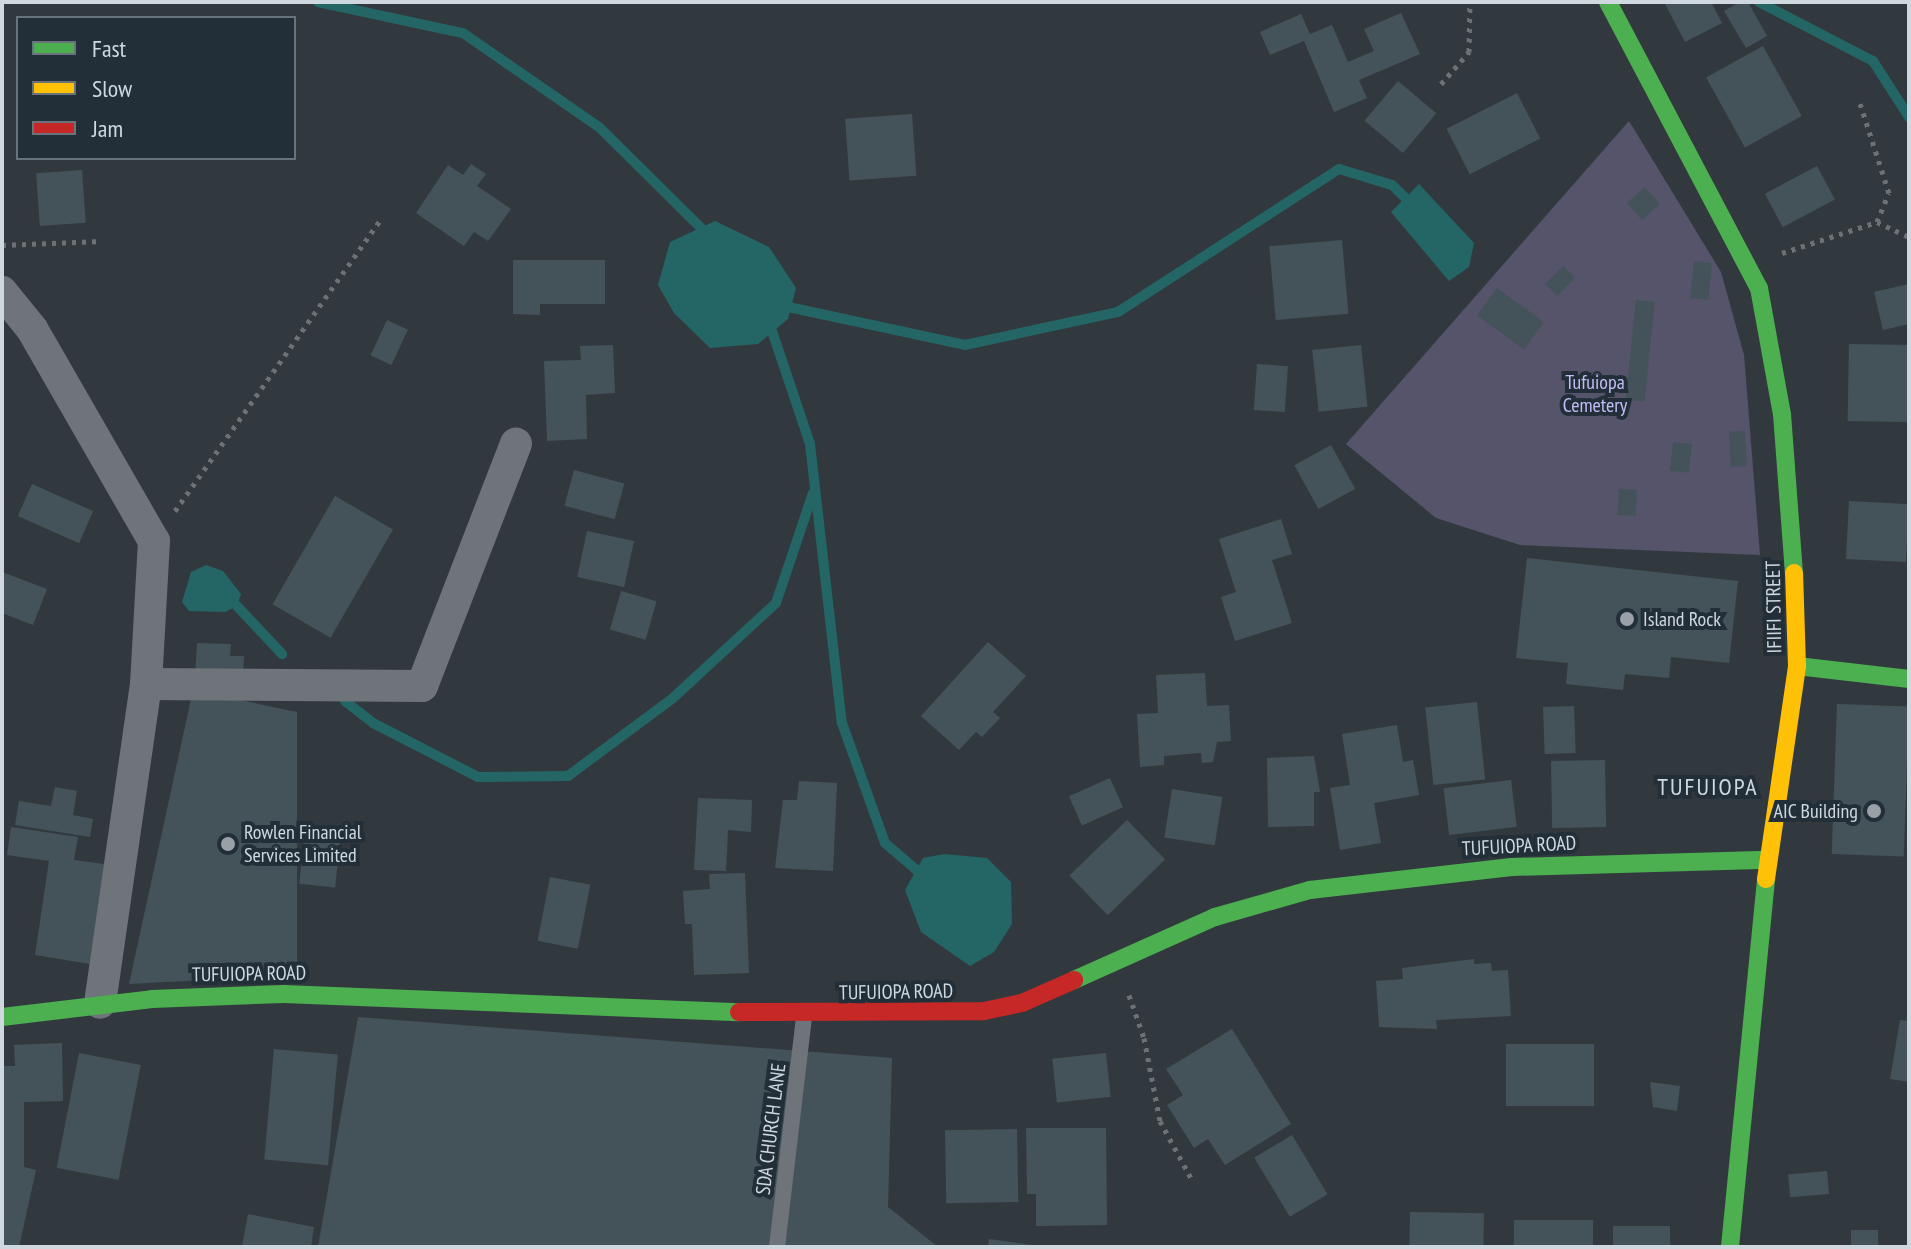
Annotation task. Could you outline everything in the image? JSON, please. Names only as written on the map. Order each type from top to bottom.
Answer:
[{"type":"main road","name":"IFIIFI STREET","points":[[1608,2],[1759,288],[1782,414],[1793,523],[1797,666],[1768,860],[1730,1247]]},
{"type":"main road","points":[[1797,666],[1909,679]]},
{"type":"main road","name":"TUFUIOPA ROAD","points":[[2,1017],[100,1003],[284,994],[805,1015],[984,1011],[1022,1003],[1215,917],[1322,888],[1512,867],[1768,860]]},
{"type":"street","points":[[2,292],[32,329],[154,541],[146,684],[100,1003]]},
{"type":"street","points":[[146,684],[422,686],[516,444]]},
{"type":"lane","name":"SDA CHURCH LANE","points":[[777,1247],[805,1015]]},
{"type":"path","points":[[1441,84],[1469,52],[1470,2]]},
{"type":"path","points":[[1859,100],[1889,193],[1877,222]]},
{"type":"path","points":[[154,541],[381,219]]},
{"type":"path","points":[[1748,265],[1877,222],[1909,237]]},
{"type":"path","points":[[2,245],[102,241]]},
{"type":"path","points":[[1117,962],[1144,1038],[1160,1121],[1191,1178]]},
{"type":"green space","name":"Tufuiopa Cemetery","points":[[1629,121],[1721,272],[1744,355],[1760,555],[1520,545],[1436,518],[1346,444]]},
{"type":"shaded area","points":[[1419,184],[1474,243],[1469,267],[1449,281],[1391,212]]},
{"type":"shaded area","points":[[715,221],[769,247],[796,288],[788,319],[758,344],[710,348],[674,313],[658,285],[670,242]]},
{"type":"shaded area","points":[[206,565],[223,571],[241,594],[237,606],[225,612],[189,611],[182,602],[191,572]]},
{"type":"shaded area","points":[[944,854],[987,858],[1011,882],[1012,924],[994,952],[970,966],[921,932],[905,890],[923,858]]},
{"type":"building","points":[[1664,2],[1711,2],[1722,23],[1685,42]]},
{"type":"building","points":[[1740,2],[1748,2],[1767,36],[1746,48],[1724,11]]},
{"type":"building","points":[[1401,13],[1420,54],[1359,80],[1367,98],[1334,112],[1304,41],[1270,55],[1260,32],[1301,14],[1310,34],[1332,25],[1348,62],[1374,51],[1364,29]]},
{"type":"building","points":[[1763,46],[1802,116],[1745,147],[1706,78]]},
{"type":"building","points":[[1398,81],[1436,113],[1403,153],[1365,121]]},
{"type":"building","points":[[1517,93],[1540,138],[1470,174],[1447,129]]},
{"type":"building","points":[[912,114],[916,176],[849,181],[845,119]]},
{"type":"building","points":[[471,164],[486,174],[477,186],[511,209],[488,241],[474,232],[464,246],[416,213],[448,165],[463,175]]},
{"type":"building","points":[[1817,166],[1835,200],[1783,227],[1765,194]]},
{"type":"building","points":[[82,170],[86,223],[40,226],[36,173]]},
{"type":"building","points":[[1645,187],[1660,204],[1642,220],[1627,203]]},
{"type":"building","points":[[1342,240],[1348,314],[1276,320],[1269,246]]},
{"type":"building","points":[[513,260],[605,260],[605,304],[540,304],[540,315],[513,314]]},
{"type":"building","points":[[1694,261],[1712,263],[1708,300],[1690,298]]},
{"type":"building","points":[[1563,266],[1575,278],[1557,296],[1545,284]]},
{"type":"building","points":[[1909,284],[1909,324],[1883,330],[1874,292]]},
{"type":"building","points":[[1497,288],[1544,322],[1524,350],[1477,316]]},
{"type":"building","points":[[1636,300],[1655,302],[1644,401],[1626,399]]},
{"type":"building","points":[[387,320],[408,330],[391,365],[371,355]]},
{"type":"building","points":[[1849,344],[1909,345],[1908,422],[1848,421]]},
{"type":"building","points":[[613,345],[615,393],[586,395],[587,439],[547,441],[544,361],[581,360],[580,346]]},
{"type":"building","points":[[1361,345],[1367,407],[1319,412],[1312,350]]},
{"type":"building","points":[[1257,364],[1288,366],[1285,412],[1254,410]]},
{"type":"building","points":[[1745,431],[1747,466],[1731,467],[1729,432]]},
{"type":"building","points":[[1673,442],[1692,444],[1689,473],[1670,471]]},
{"type":"building","points":[[1331,445],[1355,489],[1319,509],[1294,465]]},
{"type":"building","points":[[574,470],[624,483],[615,519],[564,506]]},
{"type":"building","points":[[32,484],[93,511],[79,543],[18,516]]},
{"type":"building","points":[[1619,489],[1637,490],[1636,516],[1618,515]]},
{"type":"building","points":[[335,496],[393,530],[331,638],[273,604]]},
{"type":"building","points":[[1849,501],[1909,504],[1906,562],[1846,559]]},
{"type":"building","points":[[1281,519],[1292,554],[1272,560],[1292,623],[1235,641],[1221,597],[1236,592],[1219,539]]},
{"type":"building","points":[[587,531],[634,541],[624,587],[577,577]]},
{"type":"building","name":"Island Rock","points":[[1527,558],[1738,581],[1729,663],[1671,657],[1669,678],[1625,674],[1623,690],[1566,684],[1568,663],[1516,658]]},
{"type":"building","points":[[2,572],[47,589],[33,625],[2,613]]},
{"type":"building","points":[[621,591],[657,601],[646,640],[610,629]]},
{"type":"building","points":[[988,642],[1026,676],[993,712],[1000,718],[982,737],[976,732],[959,750],[921,716]]},
{"type":"building","points":[[197,643],[231,644],[230,656],[244,656],[243,678],[195,676]]},
{"type":"building","points":[[1205,673],[1207,706],[1229,705],[1231,741],[1217,742],[1213,762],[1202,763],[1201,753],[1164,756],[1164,765],[1140,767],[1137,714],[1158,713],[1156,675]]},
{"type":"building","name":"Rowlen Financial Services Limited","points":[[193,690],[297,712],[297,975],[129,984]]},
{"type":"building","points":[[1477,702],[1485,780],[1433,785],[1425,707]]},
{"type":"building","points":[[1837,704],[1909,707],[1904,856],[1832,854]]},
{"type":"building","points":[[1574,706],[1576,753],[1545,754],[1543,707]]},
{"type":"building","points":[[1397,725],[1403,762],[1413,760],[1419,795],[1374,803],[1381,843],[1340,850],[1330,788],[1350,785],[1342,734]]},
{"type":"building","points":[[1314,756],[1320,792],[1314,792],[1314,826],[1268,827],[1267,758]]},
{"type":"building","points":[[1605,760],[1606,827],[1552,828],[1551,761]]},
{"type":"building","points":[[1110,778],[1123,807],[1082,826],[1069,796]]},
{"type":"building","points":[[1511,780],[1517,827],[1449,835],[1444,788]]},
{"type":"building","points":[[799,781],[837,783],[833,871],[775,868],[783,800],[797,800]]},
{"type":"building","points":[[55,787],[77,791],[73,815],[93,819],[90,837],[15,825],[19,801],[51,806]]},
{"type":"building","points":[[1172,789],[1222,797],[1215,845],[1164,837]]},
{"type":"building","points":[[698,798],[752,800],[751,832],[728,830],[726,871],[694,870]]},
{"type":"building","points":[[1127,820],[1165,860],[1108,915],[1069,876]]},
{"type":"building","points":[[11,827],[78,837],[74,860],[104,864],[90,964],[35,955],[49,861],[7,855]]},
{"type":"building","points":[[305,830],[341,834],[335,887],[299,884]]},
{"type":"building","points":[[745,873],[749,973],[694,975],[692,924],[685,924],[683,891],[710,889],[709,874]]},
{"type":"building","points":[[550,877],[590,885],[578,949],[538,941]]},
{"type":"building","points":[[1474,959],[1474,964],[1491,963],[1492,971],[1508,970],[1511,1016],[1436,1020],[1437,1029],[1379,1027],[1376,981],[1403,979],[1402,968]]},
{"type":"building","points":[[358,1017],[892,1058],[888,1207],[938,1247],[318,1247]]},
{"type":"building","points":[[1900,1020],[1909,1021],[1909,1082],[1890,1079]]},
{"type":"building","points":[[1232,1029],[1291,1124],[1225,1165],[1208,1139],[1194,1148],[1167,1105],[1183,1095],[1166,1069]]},
{"type":"building","points":[[62,1043],[63,1101],[24,1102],[24,1167],[36,1170],[19,1247],[2,1247],[2,1066],[15,1066],[14,1045]]},
{"type":"building","points":[[1506,1044],[1594,1044],[1594,1106],[1506,1106]]},
{"type":"building","points":[[274,1049],[338,1055],[328,1165],[264,1160]]},
{"type":"building","points":[[79,1053],[141,1065],[119,1180],[57,1168]]},
{"type":"building","points":[[1106,1053],[1111,1097],[1057,1102],[1052,1059]]},
{"type":"building","points":[[1650,1082],[1680,1086],[1677,1111],[1653,1107]]},
{"type":"building","points":[[1026,1128],[1106,1128],[1107,1225],[1036,1226],[1036,1194],[1027,1194]]},
{"type":"building","points":[[1017,1129],[1018,1202],[946,1203],[945,1130]]},
{"type":"building","points":[[1292,1135],[1328,1194],[1290,1217],[1254,1158]]},
{"type":"building","points":[[1827,1171],[1829,1194],[1790,1197],[1788,1174]]},
{"type":"building","points":[[1410,1212],[1484,1213],[1483,1247],[1409,1247]]},
{"type":"building","points":[[248,1214],[314,1227],[311,1247],[242,1246]]},
{"type":"building","points":[[1514,1220],[1593,1220],[1593,1247],[1514,1247]]},
{"type":"building","points":[[1613,1226],[1670,1226],[1670,1247],[1613,1247]]},
{"type":"building","points":[[1851,1230],[1878,1230],[1878,1247],[1851,1247]]},
{"type":"building","points":[[989,1239],[1032,1245],[988,1247]]},
{"type":"waterway","points":[[318,2],[463,33],[599,127],[709,236]]},
{"type":"waterway","points":[[1759,2],[1873,61],[1909,117]]},
{"type":"waterway","points":[[779,305],[965,345],[1118,312],[1339,169],[1392,185],[1414,206]]},
{"type":"waterway","points":[[769,322],[810,444],[842,723],[885,843],[927,879]]},
{"type":"waterway","points":[[345,701],[373,723],[478,777],[568,776],[673,698],[776,603],[813,493]]},
{"type":"waterway","points":[[237,606],[282,654]]},
{"type":"traffic: fast","points":[[1608,2],[1759,288],[1782,414],[1794,573]]},
{"type":"traffic: fast","points":[[1797,666],[1909,679]]},
{"type":"traffic: fast","points":[[1074,980],[1215,917],[1310,890],[1512,867],[1768,860]]},
{"type":"traffic: fast","points":[[1730,1247],[1766,879]]},
{"type":"traffic: fast","points":[[2,1017],[152,999],[284,994],[739,1012]]},
{"type":"traffic: slow","points":[[1766,879],[1797,666],[1794,573]]},
{"type":"traffic: jam","points":[[739,1012],[984,1011],[1022,1003],[1074,980]]},
{"type":"place","name":"Island Rock","points":[[1627,619]]},
{"type":"place","name":"AIC Building","points":[[1874,811]]},
{"type":"place","name":"Rowlen Financial Services Limited","points":[[228,844]]},
{"type":"district","name":"TUFUIOPA","points":[[1708,787]]}]
